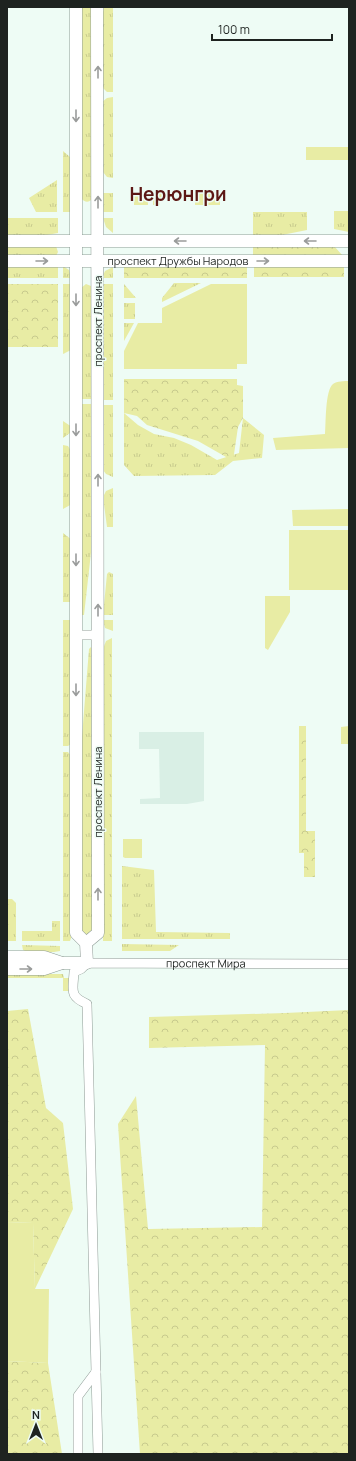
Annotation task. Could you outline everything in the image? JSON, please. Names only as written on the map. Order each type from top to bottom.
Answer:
[{"type":"street","name":"проспект Ленина","points":[[76,7],[76,933],[86,943],[98,933],[97,7]]},
{"type":"street","name":"проспект Дружбы Народов","points":[[7,241],[349,241]]},
{"type":"street","name":"проспект Дружбы Народов","points":[[7,261],[349,261]]},
{"type":"street","points":[[76,635],[98,635]]},
{"type":"street","points":[[86,943],[86,963],[74,972],[73,994],[77,1000],[87,1004],[98,1454]]},
{"type":"street","name":"проспект Мира","points":[[7,957],[44,957],[62,963],[349,964]]},
{"type":"street","name":"проспект Мира","points":[[7,969],[44,969],[62,963]]},
{"type":"street","points":[[78,1454],[78,1396],[96,1372]]},
{"type":"shaded area","points":[[139,732],[204,732],[204,801],[187,804],[140,804],[140,799],[160,798],[159,749],[139,749]]},
{"type":"green space","points":[[81,7],[93,7],[93,198],[87,202],[81,198]]},
{"type":"green space","points":[[104,7],[113,7],[113,92],[107,92],[102,87],[102,17]]},
{"type":"green space","points":[[113,97],[113,178],[107,177],[103,172],[102,102],[107,98]]},
{"type":"green space","points":[[306,147],[349,147],[349,160],[306,160]]},
{"type":"green space","points":[[63,151],[70,157],[71,212],[63,212]]},
{"type":"green space","points":[[57,180],[57,212],[36,212],[29,198]]},
{"type":"green space","points":[[102,193],[113,193],[113,212],[102,212]]},
{"type":"green space","points":[[134,193],[148,193],[148,205],[134,205]]},
{"type":"green space","points":[[153,193],[166,193],[166,198],[160,198],[160,205],[153,205]]},
{"type":"green space","points":[[188,193],[203,193],[203,205],[195,205],[195,199],[188,199]]},
{"type":"green space","points":[[207,193],[220,193],[220,205],[207,205]]},
{"type":"green space","points":[[334,211],[349,211],[349,232],[334,229]]},
{"type":"green space","points":[[253,212],[307,212],[307,230],[272,237],[253,237]]},
{"type":"green space","points":[[7,218],[58,218],[58,233],[47,235],[7,235]]},
{"type":"green space","points":[[103,218],[113,218],[113,233],[106,227]]},
{"type":"green space","points":[[7,245],[56,246],[58,252],[56,256],[7,257]]},
{"type":"green space","points":[[253,246],[334,246],[343,256],[253,256]]},
{"type":"green space","points":[[7,265],[58,265],[58,278],[7,278]]},
{"type":"green space","points":[[63,266],[69,270],[71,278],[63,278]]},
{"type":"green space","points":[[113,267],[113,278],[102,278],[105,271]]},
{"type":"green space","points":[[124,267],[247,267],[247,278],[124,278]]},
{"type":"green space","points":[[254,267],[344,267],[344,277],[254,277]]},
{"type":"green space","points":[[174,283],[201,283],[162,302],[162,298]]},
{"type":"green space","points":[[7,284],[58,284],[58,347],[7,347]]},
{"type":"green space","points":[[63,284],[71,284],[71,350],[63,354]]},
{"type":"green space","points":[[86,284],[92,288],[93,399],[81,399],[81,288]]},
{"type":"green space","points":[[102,284],[113,284],[113,400],[102,400]]},
{"type":"green space","points":[[124,284],[136,298],[124,298]]},
{"type":"green space","points":[[211,284],[247,284],[247,364],[237,364],[237,369],[124,369],[124,351],[138,323],[162,323],[162,308]]},
{"type":"green space","points":[[124,303],[135,303],[135,319],[124,319]]},
{"type":"green space","points":[[124,323],[134,323],[124,341]]},
{"type":"green space","points":[[124,379],[237,379],[237,385],[243,386],[243,418],[238,427],[233,461],[198,441],[147,425],[137,416],[124,413]]},
{"type":"green space","points":[[349,381],[349,448],[276,450],[273,438],[325,434],[327,400],[330,387],[336,382]]},
{"type":"green space","points":[[81,404],[93,404],[93,535],[84,615],[81,615]]},
{"type":"green space","points":[[103,405],[113,405],[113,477],[106,474],[103,470]]},
{"type":"green space","points":[[124,413],[138,425],[154,434],[174,438],[191,445],[217,460],[239,453],[243,418],[264,435],[262,458],[233,461],[215,475],[134,476],[124,465]]},
{"type":"green space","points":[[63,421],[72,427],[70,433],[63,438]]},
{"type":"green space","points":[[63,445],[68,446],[71,451],[72,504],[63,509]]},
{"type":"green space","points":[[113,488],[113,527],[107,527],[103,497],[106,491]]},
{"type":"green space","points":[[349,509],[349,526],[293,526],[292,510]]},
{"type":"green space","points":[[289,530],[349,530],[348,590],[289,590]]},
{"type":"green space","points":[[63,533],[72,540],[72,602],[63,602]]},
{"type":"green space","points":[[109,572],[113,574],[113,615],[103,615],[107,574]]},
{"type":"green space","points":[[265,596],[290,596],[290,612],[268,650],[265,648]]},
{"type":"green space","points":[[63,620],[72,620],[71,744],[68,746],[63,746]]},
{"type":"green space","points":[[103,620],[113,620],[113,631],[105,628]]},
{"type":"green space","points":[[112,638],[112,941],[103,941],[103,649],[106,641]]},
{"type":"green space","points":[[91,647],[92,931],[87,934],[83,932],[81,928],[81,749],[89,649]]},
{"type":"green space","points":[[299,726],[306,726],[306,831],[315,831],[315,877],[304,877],[304,853],[299,853]]},
{"type":"green space","points":[[349,726],[349,744],[341,744],[341,727]]},
{"type":"green space","points":[[63,752],[68,752],[71,756],[72,935],[70,941],[63,941]]},
{"type":"green space","points":[[123,839],[142,839],[142,858],[123,857]]},
{"type":"green space","points":[[122,866],[154,870],[156,932],[230,933],[230,939],[122,939]]},
{"type":"green space","points":[[7,899],[12,899],[16,903],[16,941],[7,941]]},
{"type":"green space","points":[[52,921],[60,921],[60,941],[22,941],[22,931],[52,931]]},
{"type":"green space","points":[[122,944],[179,945],[170,951],[122,951]]},
{"type":"green space","points":[[22,945],[60,946],[60,951],[27,952],[23,950]]},
{"type":"green space","points":[[7,974],[63,974],[64,978],[72,978],[72,991],[63,991],[63,978],[7,978]]},
{"type":"green space","points":[[28,1009],[46,1108],[63,1123],[73,1209],[35,1289],[33,1223],[7,1222],[7,1011]]},
{"type":"green space","points":[[349,1010],[349,1454],[140,1454],[118,1124],[136,1096],[148,1229],[262,1227],[265,1045],[149,1048],[149,1017]]},
{"type":"green space","points":[[7,1222],[33,1223],[35,1289],[49,1289],[48,1363],[7,1361]]},
{"type":"green space","points":[[7,1361],[48,1363],[62,1454],[7,1454]]},
{"type":"district","name":"Нерюнгри","points":[[178,194]]}]
